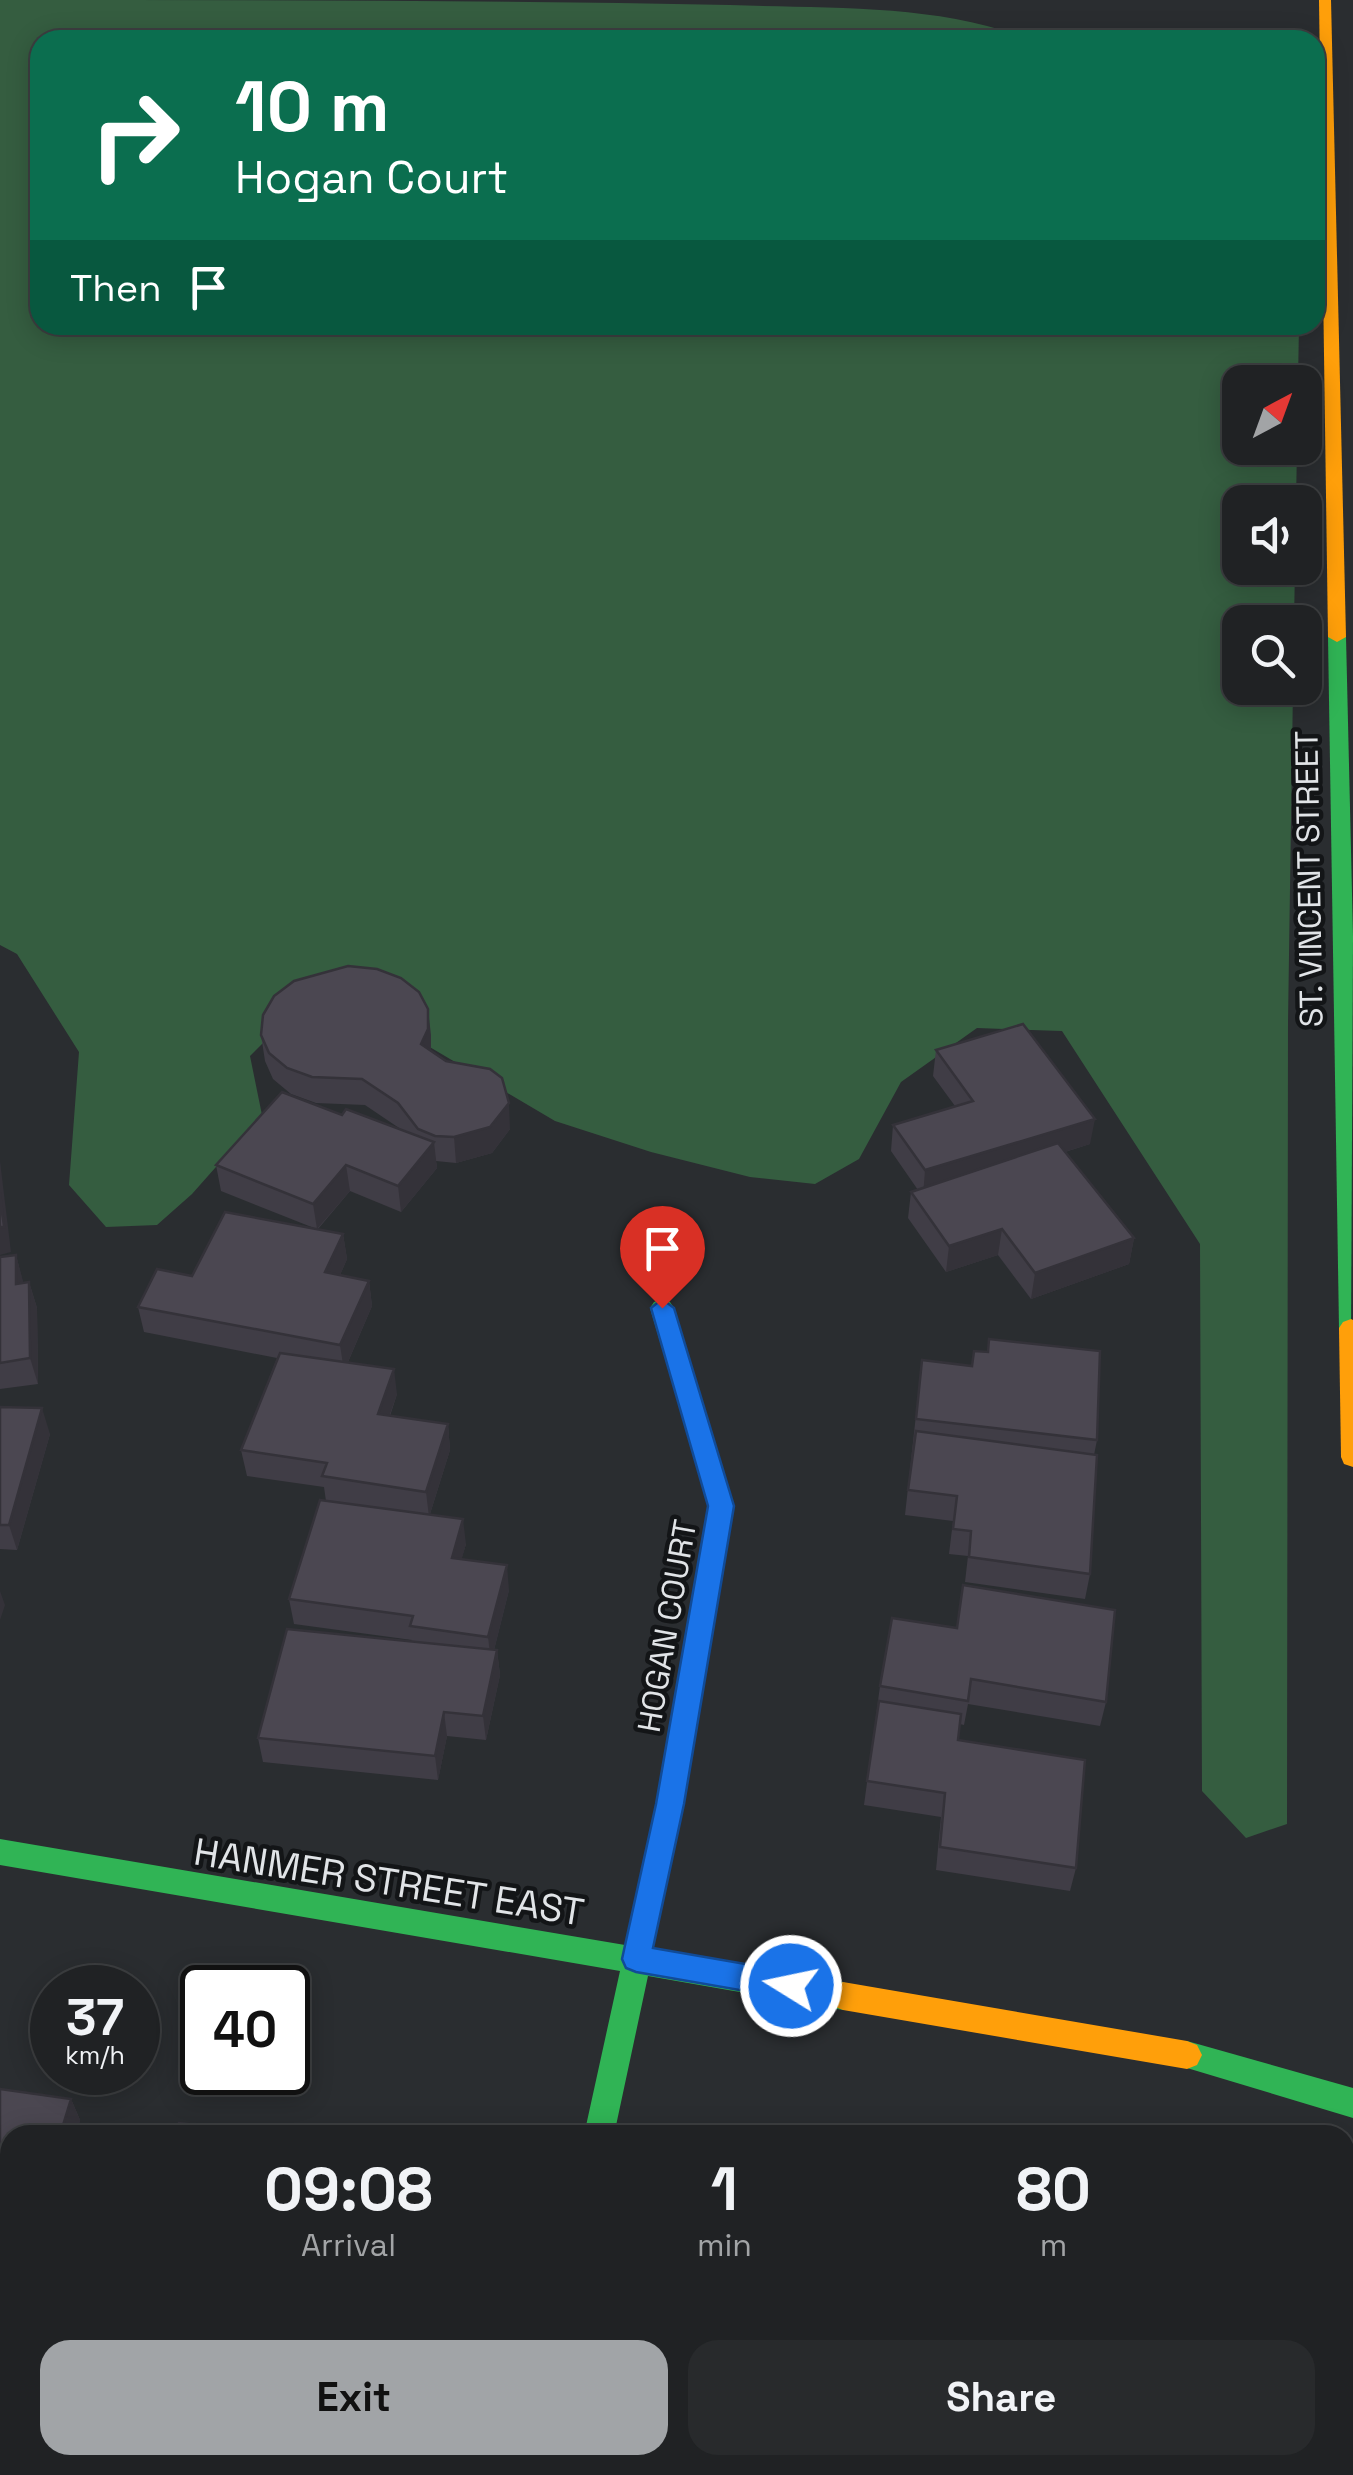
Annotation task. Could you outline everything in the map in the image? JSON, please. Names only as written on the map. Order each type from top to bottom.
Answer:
[{"type":"street","name":"ST. VINCENT STREET","points":[[1325,0],[1353,1457]]},
{"type":"street","name":"HOGAN COURT","points":[[601,2125],[670,1804],[721,1506],[662,1308]]},
{"type":"street","name":"HANMER STREET EAST","points":[[0,1852],[1178,2053],[1353,2102]]},
{"type":"green space","points":[[0,0],[456,1],[845,8],[958,19],[1001,30],[30,30],[30,335],[1299,335],[1298,365],[1222,365],[1222,465],[1297,465],[1296,485],[1222,485],[1222,585],[1295,585],[1294,605],[1222,605],[1222,705],[1293,705],[1288,1023],[1287,1824],[1246,1838],[1202,1791],[1200,1244],[1062,1031],[977,1028],[901,1082],[859,1159],[815,1184],[750,1177],[651,1152],[555,1121],[428,1046],[282,1024],[250,1056],[262,1115],[192,1194],[157,1225],[106,1227],[69,1185],[79,1052],[17,954],[0,945]]},
{"type":"building","points":[[348,966],[377,969],[401,978],[419,992],[428,1009],[428,1029],[421,1044],[446,1061],[490,1069],[502,1078],[509,1103],[490,1127],[454,1137],[435,1136],[418,1129],[398,1103],[362,1079],[312,1077],[287,1068],[269,1053],[261,1035],[263,1015],[274,996],[294,981]]},
{"type":"building","points":[[1023,1024],[1095,1119],[925,1170],[893,1125],[973,1101],[936,1050]]},
{"type":"building","points":[[282,1092],[342,1115],[346,1109],[434,1142],[398,1186],[346,1165],[313,1204],[216,1165]]},
{"type":"building","points":[[1058,1143],[1134,1238],[1035,1273],[1002,1229],[949,1246],[911,1192]]},
{"type":"building","points":[[0,1193],[4,1227],[0,1227]]},
{"type":"building","points":[[225,1212],[343,1234],[325,1272],[369,1281],[340,1345],[138,1307],[157,1269],[192,1276]]},
{"type":"building","points":[[16,1255],[16,1284],[29,1282],[30,1358],[0,1363],[0,1257]]},
{"type":"building","points":[[989,1339],[1100,1351],[1097,1440],[916,1419],[922,1360],[972,1366],[974,1351],[988,1352]]},
{"type":"building","points":[[280,1353],[394,1369],[378,1414],[448,1424],[426,1492],[322,1476],[327,1463],[241,1450]]},
{"type":"building","points":[[0,1407],[42,1408],[9,1525],[0,1525]]},
{"type":"building","points":[[916,1431],[1097,1455],[1090,1574],[969,1557],[971,1531],[953,1529],[957,1496],[908,1490]]},
{"type":"building","points":[[320,1500],[463,1519],[452,1558],[507,1565],[488,1637],[410,1626],[413,1616],[289,1599]]},
{"type":"building","points":[[963,1585],[1115,1610],[1106,1702],[971,1679],[968,1701],[880,1686],[892,1618],[957,1628]]},
{"type":"building","points":[[287,1629],[497,1650],[483,1716],[444,1712],[435,1756],[258,1738]]},
{"type":"building","points":[[879,1701],[961,1714],[958,1740],[1085,1760],[1076,1868],[940,1847],[945,1793],[867,1781]]},
{"type":"building","points":[[0,2089],[71,2099],[63,2125],[0,2125]]},
{"type":"traffic: fast","points":[[1337,637],[1351,1328]]},
{"type":"traffic: fast","points":[[601,2125],[670,1804],[721,1506],[662,1308]]},
{"type":"traffic: fast","points":[[0,1852],[843,1996]]},
{"type":"traffic: fast","points":[[1187,2055],[1353,2103]]},
{"type":"traffic: slow","points":[[1325,0],[1337,637]]},
{"type":"traffic: slow","points":[[1351,1328],[1353,1457]]},
{"type":"traffic: slow","points":[[843,1996],[1187,2055]]},
{"type":"route","points":[[662,1308],[721,1506],[670,1804],[636,1959],[791,1986]]}]
